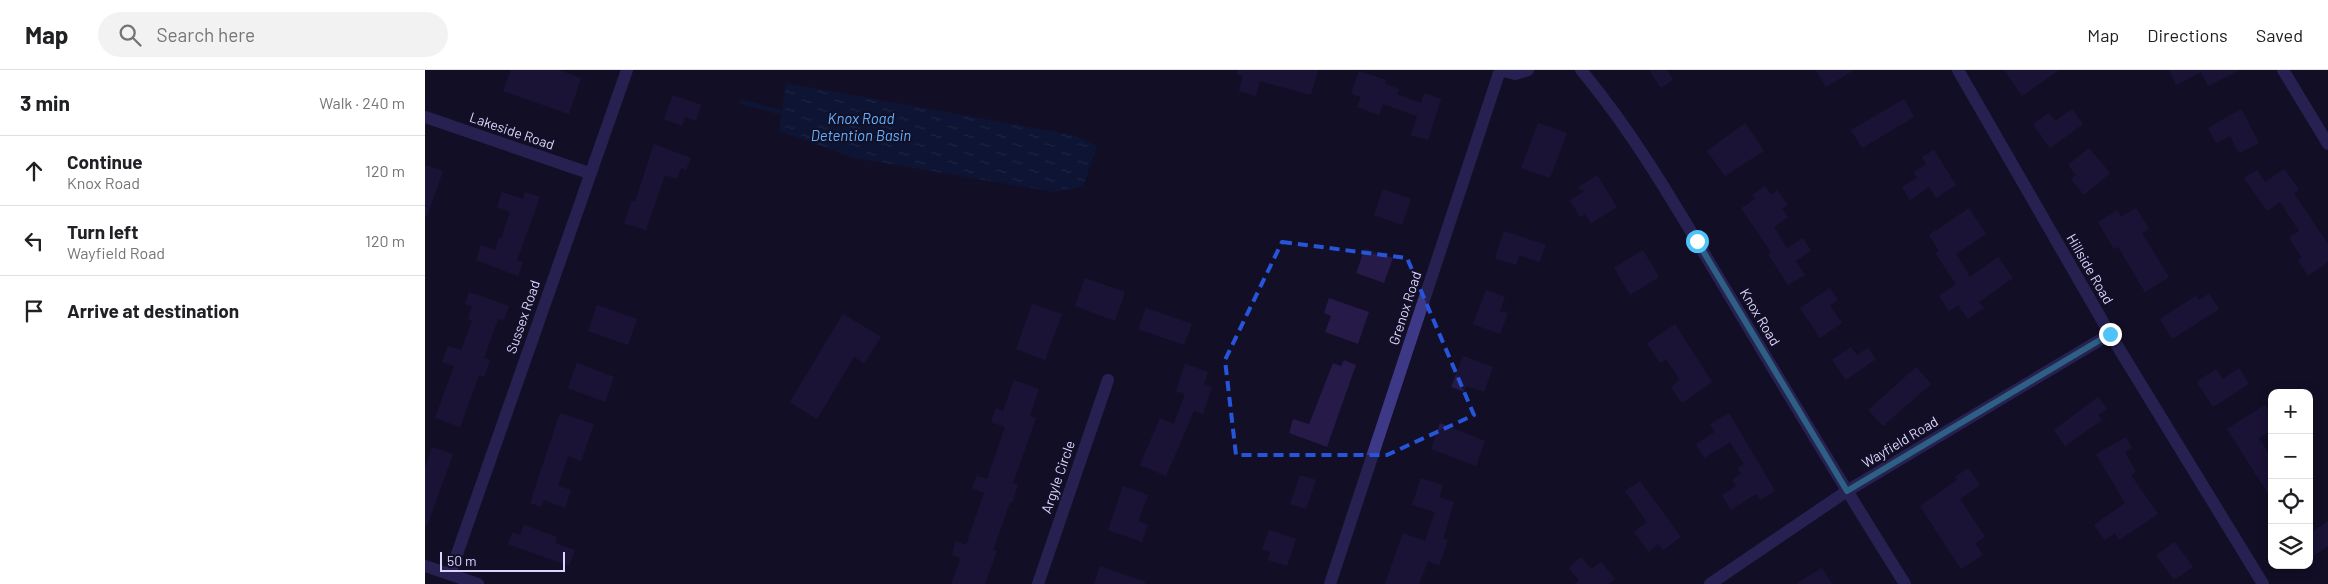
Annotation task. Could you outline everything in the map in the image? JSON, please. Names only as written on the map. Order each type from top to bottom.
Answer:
[{"type":"street","name":"Sussex Road","points":[[450,574],[589,173],[627,70]]},
{"type":"street","name":"Grenox Road","points":[[1330,584],[1499,70],[1515,74],[1528,70]]},
{"type":"street","name":"Knox Road","points":[[1581,70],[1632,139],[1672,202],[1905,584]]},
{"type":"street","name":"Hillside Road","points":[[1958,70],[2110,334],[2263,584]]},
{"type":"street","points":[[2283,70],[2328,144]]},
{"type":"street","name":"Lakeside Road","points":[[425,117],[589,173]]},
{"type":"street","name":"Wayfield Road","points":[[1710,584],[1847,491],[2110,334]]},
{"type":"street","name":"Argyle Circle","points":[[1038,584],[1107,380]]},
{"type":"street","points":[[425,566],[478,584]]},
{"type":"highlighted area","points":[[1282,242],[1407,258],[1474,415],[1387,455],[1236,455],[1225,360]]},
{"type":"water","name":"Knox Road Detention Basin","points":[[786,83],[1073,135],[1097,146],[1083,186],[1055,192],[854,158],[779,131]]},
{"type":"building","points":[[511,70],[559,70],[581,78],[569,114],[503,91]]},
{"type":"building","points":[[1237,70],[1318,70],[1311,95],[1260,81],[1256,96],[1239,91],[1243,76],[1237,74]]},
{"type":"building","points":[[1649,70],[1667,70],[1673,80],[1661,88]]},
{"type":"building","points":[[1816,70],[1854,70],[1826,87]]},
{"type":"building","points":[[2004,70],[2059,70],[2022,96]]},
{"type":"building","points":[[2169,70],[2240,70],[2208,86],[2201,72],[2176,85]]},
{"type":"building","points":[[1359,71],[1386,80],[1385,84],[1399,89],[1397,94],[1421,103],[1424,93],[1441,99],[1428,140],[1411,135],[1417,116],[1383,104],[1379,115],[1357,107],[1361,97],[1351,94]]},
{"type":"building","points":[[673,95],[701,105],[696,121],[685,117],[682,126],[664,119]]},
{"type":"building","points":[[1904,99],[1914,117],[1862,148],[1851,130]]},
{"type":"building","points":[[2072,109],[2083,124],[2050,148],[2033,124],[2049,113],[2055,121]]},
{"type":"building","points":[[2241,109],[2259,143],[2239,153],[2230,136],[2216,143],[2208,128]]},
{"type":"building","points":[[1538,123],[1567,133],[1550,178],[1521,168]]},
{"type":"building","points":[[1745,123],[1764,151],[1725,176],[1707,151]]},
{"type":"building","points":[[654,144],[691,158],[686,170],[681,168],[677,179],[665,175],[646,230],[624,223],[632,201],[635,202]]},
{"type":"building","points":[[2089,148],[2110,173],[2084,195],[2071,179],[2076,175],[2068,165]]},
{"type":"building","points":[[1934,150],[1956,185],[1936,198],[1929,187],[1910,200],[1902,187],[1917,178],[1914,172],[1926,164],[1922,157]]},
{"type":"building","points":[[425,165],[443,171],[427,216],[425,216]]},
{"type":"building","points":[[2284,169],[2299,190],[2294,193],[2328,244],[2328,262],[2308,276],[2298,260],[2302,258],[2289,238],[2299,231],[2280,202],[2267,211],[2244,178],[2257,170],[2265,182]]},
{"type":"building","points":[[1597,175],[1617,207],[1591,223],[1585,214],[1580,217],[1570,200],[1585,191],[1577,188]]},
{"type":"building","points":[[1765,186],[1771,195],[1777,190],[1788,205],[1782,208],[1788,217],[1774,227],[1787,248],[1803,238],[1811,251],[1796,261],[1805,275],[1788,285],[1768,254],[1771,252],[1741,208],[1755,199],[1752,195]]},
{"type":"building","points":[[1383,189],[1411,199],[1402,225],[1374,215]]},
{"type":"building","points":[[502,192],[523,199],[525,192],[540,197],[517,260],[523,262],[518,276],[476,260],[481,245],[495,250],[499,238],[501,238],[510,212],[497,207]]},
{"type":"building","points":[[1969,208],[1986,234],[1956,254],[1970,277],[1998,257],[2013,278],[1979,302],[1984,308],[1968,319],[1958,305],[1949,311],[1939,296],[1956,284],[1935,253],[1939,251],[1929,235]]},
{"type":"building","points":[[2136,208],[2149,229],[2142,233],[2169,277],[2145,292],[2118,247],[2114,249],[2098,222],[2117,210],[2121,217]]},
{"type":"building","points":[[1504,231],[1546,245],[1539,262],[1519,255],[1516,265],[1495,258]]},
{"type":"building","points":[[1365,248],[1393,258],[1384,283],[1356,273]]},
{"type":"building","points":[[1643,250],[1659,277],[1630,295],[1614,268]]},
{"type":"building","points":[[1085,278],[1125,292],[1115,321],[1075,306]]},
{"type":"building","points":[[1830,288],[1838,300],[1830,305],[1842,323],[1820,338],[1800,308]]},
{"type":"building","points":[[1486,290],[1505,297],[1500,311],[1508,313],[1500,334],[1473,324]]},
{"type":"building","points":[[469,292],[509,306],[504,320],[498,319],[484,358],[490,360],[484,377],[479,375],[460,427],[435,418],[454,366],[442,362],[448,346],[461,350],[472,321],[468,319],[472,306],[465,304]]},
{"type":"building","points":[[2209,294],[2219,309],[2172,339],[2160,319],[2196,296],[2199,300]]},
{"type":"building","points":[[1329,298],[1369,312],[1358,344],[1325,332],[1331,316],[1324,313]]},
{"type":"building","points":[[1032,304],[1062,314],[1045,360],[1016,349]]},
{"type":"building","points":[[597,305],[637,319],[628,345],[588,331]]},
{"type":"building","points":[[1146,308],[1192,324],[1184,345],[1138,329]]},
{"type":"building","points":[[843,314],[881,337],[864,363],[854,357],[817,419],[790,402]]},
{"type":"building","points":[[1675,324],[1712,382],[1682,403],[1671,387],[1680,380],[1666,359],[1660,363],[1647,343]]},
{"type":"building","points":[[1851,347],[1857,355],[1868,348],[1876,359],[1846,380],[1832,360]]},
{"type":"building","points":[[1463,356],[1493,367],[1484,392],[1466,386],[1464,392],[1451,387]]},
{"type":"building","points":[[1344,360],[1356,365],[1327,447],[1289,433],[1293,419],[1309,424],[1333,363],[1341,366]]},
{"type":"building","points":[[577,363],[614,377],[605,402],[568,388]]},
{"type":"building","points":[[1185,364],[1208,372],[1204,384],[1212,387],[1203,414],[1194,411],[1166,476],[1140,465],[1160,418],[1174,424],[1185,394],[1176,391]]},
{"type":"building","points":[[1916,367],[1931,384],[1883,426],[1868,410]]},
{"type":"building","points":[[2239,368],[2249,384],[2213,407],[2197,382],[2216,369],[2223,379]]},
{"type":"building","points":[[1014,380],[1039,389],[1030,416],[1036,418],[1013,483],[1018,485],[993,550],[997,551],[985,584],[951,584],[961,558],[952,555],[956,541],[966,545],[984,493],[972,488],[977,476],[987,479],[1005,427],[991,422],[996,408],[1003,411]]},
{"type":"building","points":[[2098,397],[2107,409],[2098,415],[2102,420],[2065,446],[2054,430]]},
{"type":"building","points":[[2265,405],[2268,409],[2268,432],[2259,438],[2268,453],[2268,494],[2227,429]]},
{"type":"building","points":[[560,413],[594,424],[581,461],[568,456],[558,486],[571,490],[565,508],[544,500],[541,507],[530,503]]},
{"type":"building","points":[[1729,413],[1775,491],[1760,500],[1756,494],[1731,510],[1722,495],[1736,486],[1732,480],[1741,474],[1738,468],[1744,464],[1730,442],[1704,458],[1696,444],[1715,432],[1710,424]]},
{"type":"building","points":[[1440,423],[1485,441],[1476,466],[1431,449]]},
{"type":"building","points":[[2126,437],[2132,448],[2125,452],[2136,472],[2131,475],[2158,514],[2119,540],[2115,533],[2105,540],[2094,525],[2125,503],[2096,454]]},
{"type":"building","points":[[432,447],[453,454],[427,526],[425,525],[425,468]]},
{"type":"building","points":[[1968,468],[1980,485],[1960,499],[1985,537],[1975,543],[1983,555],[1961,569],[1920,506],[1957,480],[1955,477]]},
{"type":"building","points":[[1300,475],[1316,480],[1306,509],[1290,504]]},
{"type":"building","points":[[1421,478],[1443,485],[1439,497],[1454,502],[1443,539],[1448,540],[1439,565],[1428,561],[1419,584],[1385,584],[1403,533],[1425,541],[1435,512],[1412,505]]},
{"type":"building","points":[[1640,481],[1681,537],[1663,550],[1658,544],[1649,552],[1634,532],[1647,522],[1625,491]]},
{"type":"building","points":[[1123,486],[1148,495],[1138,521],[1148,525],[1142,542],[1108,530]]},
{"type":"building","points":[[2328,521],[2328,546],[2313,556],[2313,531]]},
{"type":"building","points":[[524,525],[557,537],[555,543],[575,550],[569,566],[508,544],[513,532],[520,535]]},
{"type":"building","points":[[1269,530],[1296,539],[1287,566],[1268,560],[1270,552],[1262,549]]},
{"type":"building","points":[[2175,542],[2193,567],[2174,580],[2156,555]]},
{"type":"building","points":[[1581,557],[1591,569],[1601,562],[1615,579],[1608,584],[1574,584],[1579,580],[1569,568]]},
{"type":"building","points":[[1100,566],[1145,582],[1145,584],[1094,584]]},
{"type":"building","points":[[1822,568],[1832,584],[1796,584]]},
{"type":"waterway","points":[[742,102],[788,114]]},
{"type":"route","points":[[1697,241],[1847,491],[2110,334]]}]
